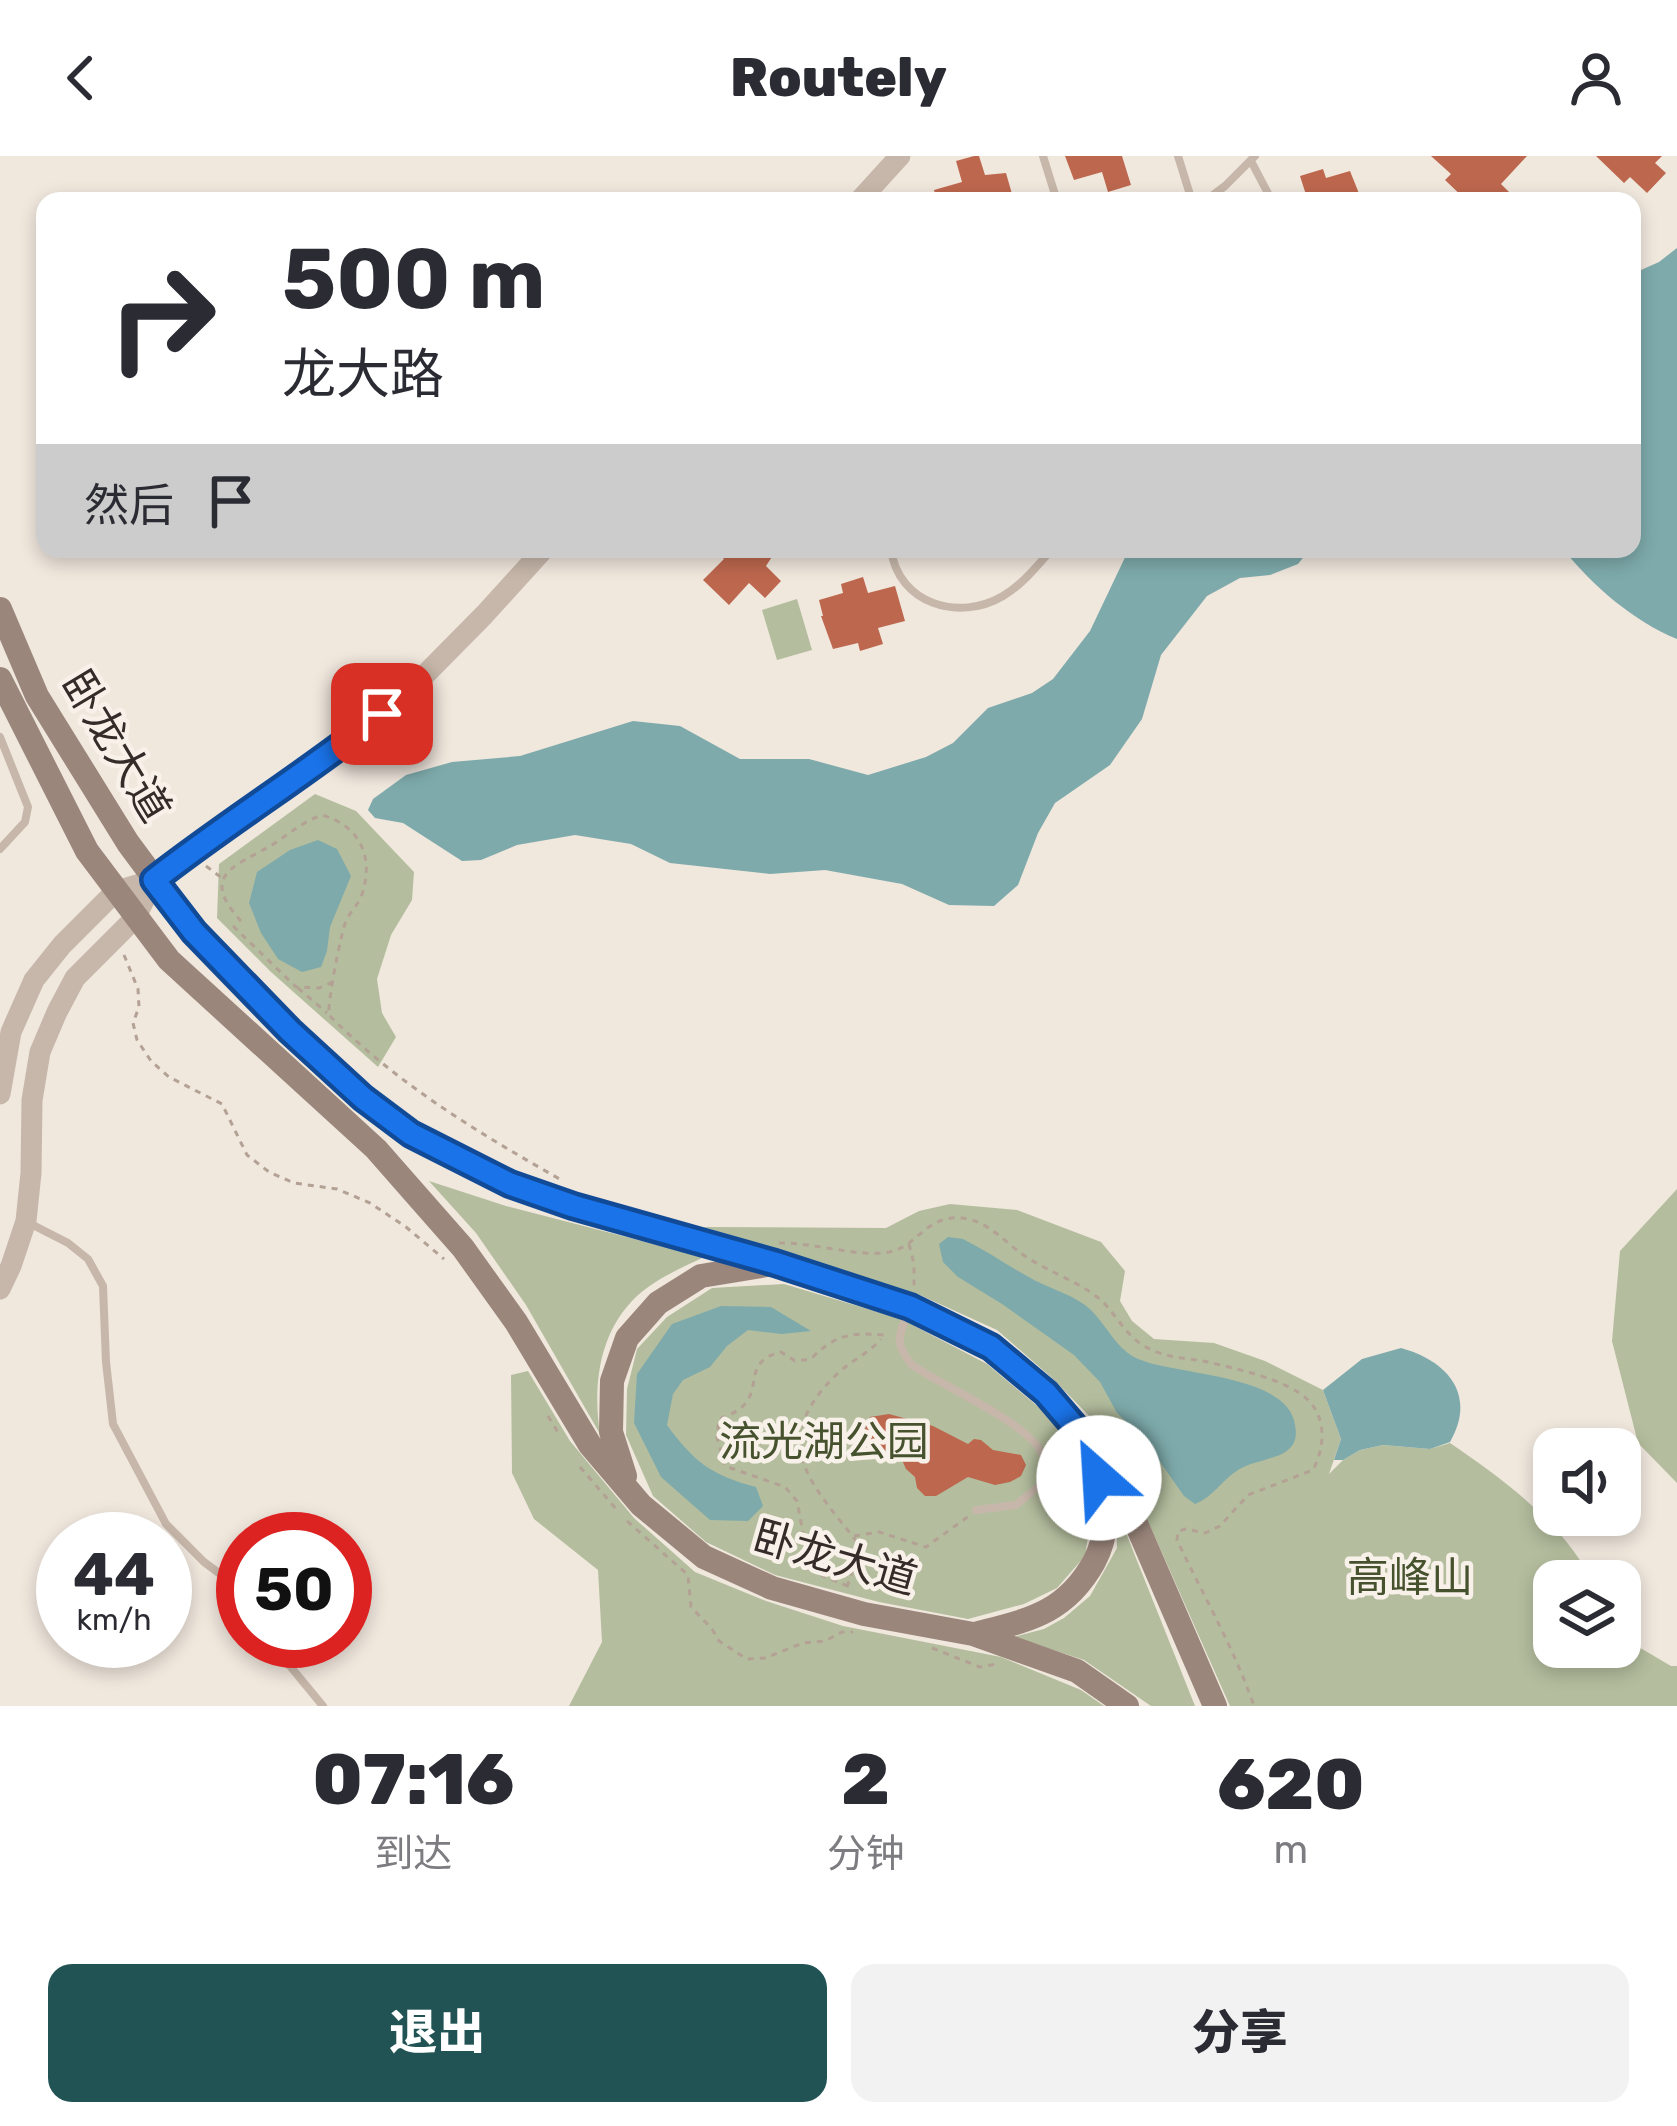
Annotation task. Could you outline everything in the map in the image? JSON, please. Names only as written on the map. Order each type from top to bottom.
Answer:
[{"type":"main road","name":"卧龙大道","points":[[0,608],[37,697],[154,880],[250,993],[363,1098],[411,1134],[510,1184],[910,1307],[991,1347],[1046,1393],[1093,1448],[1136,1521],[1214,1706]]},
{"type":"main road","name":"卧龙大道","points":[[0,679],[87,851],[169,960],[376,1149],[463,1248],[516,1322],[590,1445],[641,1504],[704,1557],[772,1588],[864,1614],[973,1634],[1077,1672],[1127,1706]]},
{"type":"main road","points":[[641,1504],[621,1468],[611,1432],[612,1381],[627,1338],[658,1304],[701,1276],[775,1263]]},
{"type":"main road","points":[[973,1634],[1044,1613],[1083,1582],[1103,1546],[1105,1507],[1093,1448]]},
{"type":"street","points":[[867,192],[900,156]]},
{"type":"street","points":[[0,1094],[11,1032],[34,980],[62,945],[116,891],[154,880],[331,755],[404,695],[536,558]]},
{"type":"street","points":[[0,1289],[26,1221],[32,1100],[40,1052],[75,978],[136,917],[154,880]]},
{"type":"lane","points":[[1043,156],[1054,192]]},
{"type":"lane","points":[[1178,156],[1189,192]]},
{"type":"lane","points":[[1215,192],[1253,159],[1268,192]]},
{"type":"lane","points":[[894,558],[914,594],[937,605],[964,608],[1010,591],[1043,558]]},
{"type":"lane","points":[[0,737],[28,807],[25,822],[0,849]]},
{"type":"lane","points":[[26,1221],[88,1259],[103,1286],[113,1424],[166,1524],[216,1571]]},
{"type":"lane","points":[[910,1307],[899,1334],[899,1349],[912,1365],[1022,1430],[1046,1465],[1044,1481],[1016,1505],[976,1510]]},
{"type":"lane","points":[[292,1668],[323,1706]]},
{"type":"path","points":[[296,987],[319,988],[333,982],[344,923],[359,903],[366,881],[367,856],[360,839],[334,818],[322,815],[231,866],[223,893],[240,920],[234,927],[296,987],[329,1016]]},
{"type":"path","points":[[188,853],[224,879]]},
{"type":"path","points":[[908,1242],[916,1281],[910,1307]]},
{"type":"path","points":[[884,1336],[837,1374],[802,1424],[799,1447],[806,1472],[860,1546],[848,1586],[823,1576],[808,1559],[797,1501],[785,1487],[724,1466],[717,1437],[719,1419],[742,1409],[752,1394],[753,1372],[770,1354],[781,1352],[795,1361],[811,1359],[826,1343],[858,1332],[899,1334]]},
{"type":"path","points":[[852,1536],[879,1532],[926,1547],[976,1510]]},
{"type":"green space","points":[[797,599],[812,650],[777,660],[762,610]]},
{"type":"green space","points":[[315,794],[356,811],[414,872],[412,900],[391,935],[377,979],[382,1013],[396,1037],[378,1067],[217,918],[219,864]]},
{"type":"green space","points":[[429,1181],[704,1257],[648,1287],[612,1330],[601,1364],[600,1434],[526,1305],[476,1233]]},
{"type":"green space","points":[[1677,1189],[1677,1483],[1641,1446],[1641,1428],[1634,1428],[1612,1341],[1620,1251]]},
{"type":"green space","name":"高峰山","points":[[950,1204],[1017,1210],[1101,1242],[1125,1271],[1120,1301],[1132,1321],[1154,1339],[1214,1343],[1265,1361],[1323,1390],[1341,1439],[1329,1474],[1360,1450],[1383,1445],[1430,1449],[1450,1443],[1533,1507],[1533,1536],[1561,1536],[1580,1560],[1533,1560],[1533,1668],[1641,1668],[1641,1648],[1677,1666],[1677,1706],[1230,1706],[1143,1510],[1099,1426],[1051,1377],[997,1330],[920,1295],[703,1227],[886,1228],[919,1211]]},
{"type":"green space","name":"流光湖公园","points":[[784,1284],[901,1319],[987,1364],[1054,1420],[1079,1460],[1091,1517],[1085,1556],[1057,1588],[1024,1604],[968,1619],[879,1602],[775,1575],[706,1542],[653,1496],[626,1435],[627,1389],[637,1349],[667,1317],[712,1288]]},
{"type":"green space","points":[[528,1371],[570,1441],[634,1518],[695,1572],[843,1626],[1001,1657],[1081,1690],[1104,1706],[569,1706],[602,1642],[598,1570],[534,1519],[512,1473],[511,1375]]},
{"type":"green space","points":[[1116,1508],[1195,1706],[1151,1706],[1084,1660],[1013,1637],[1044,1629],[1090,1596],[1117,1548]]},
{"type":"water","points":[[1677,248],[1677,639],[1615,601],[1571,558],[1641,558],[1641,270]]},
{"type":"water","points":[[1125,558],[1303,558],[1270,575],[1240,578],[1207,596],[1161,655],[1142,719],[1110,765],[1055,803],[1018,885],[994,906],[949,905],[902,884],[825,870],[770,874],[670,863],[631,844],[575,835],[462,861],[403,823],[375,818],[368,810],[373,799],[406,775],[452,762],[520,756],[633,721],[680,726],[740,759],[809,759],[868,775],[926,757],[953,743],[988,708],[1032,693],[1053,679],[1090,631]]},
{"type":"water","points":[[318,840],[337,849],[351,876],[330,927],[321,967],[302,972],[278,959],[249,903],[257,872],[290,850]]},
{"type":"water","points":[[948,1237],[963,1239],[1078,1300],[1134,1357],[1225,1378],[1272,1395],[1288,1408],[1295,1425],[1293,1445],[1238,1470],[1195,1504],[1074,1355],[943,1262],[939,1244]]},
{"type":"water","points":[[721,1306],[771,1307],[811,1331],[748,1330],[710,1367],[683,1380],[673,1394],[667,1425],[686,1449],[715,1472],[756,1487],[763,1506],[748,1521],[710,1520],[661,1477],[634,1423],[637,1374],[672,1324]]},
{"type":"water","points":[[1401,1348],[1432,1362],[1453,1382],[1460,1409],[1450,1442],[1430,1449],[1383,1445],[1334,1460],[1341,1439],[1323,1390],[1362,1359]]},
{"type":"building","points":[[979,156],[985,175],[1006,173],[1011,192],[935,192],[962,182],[956,161]]},
{"type":"building","points":[[1065,156],[1122,156],[1131,185],[1108,192],[1102,172],[1074,180]]},
{"type":"building","points":[[1431,156],[1527,156],[1501,184],[1509,192],[1458,192],[1445,180],[1451,174]]},
{"type":"building","points":[[1596,156],[1662,156],[1655,163],[1666,173],[1647,193],[1630,177],[1624,183]]},
{"type":"building","points":[[1323,169],[1326,178],[1350,171],[1358,192],[1305,192],[1300,176]]},
{"type":"building","points":[[771,558],[766,566],[781,581],[765,598],[749,583],[729,605],[703,580],[724,559]]},
{"type":"building","points":[[863,577],[868,593],[895,586],[905,621],[878,628],[883,644],[860,651],[858,643],[833,649],[819,600],[843,593],[841,584]]},
{"type":"building","points":[[889,1414],[933,1426],[968,1444],[981,1440],[993,1450],[1021,1455],[1026,1465],[1021,1476],[1010,1482],[995,1485],[968,1477],[936,1496],[925,1496],[902,1460],[868,1440],[865,1429],[870,1417]]},
{"type":"route","points":[[382,714],[154,880],[237,980],[363,1098],[411,1134],[510,1184],[910,1307],[991,1347],[1046,1393],[1093,1448],[1099,1478]]}]
